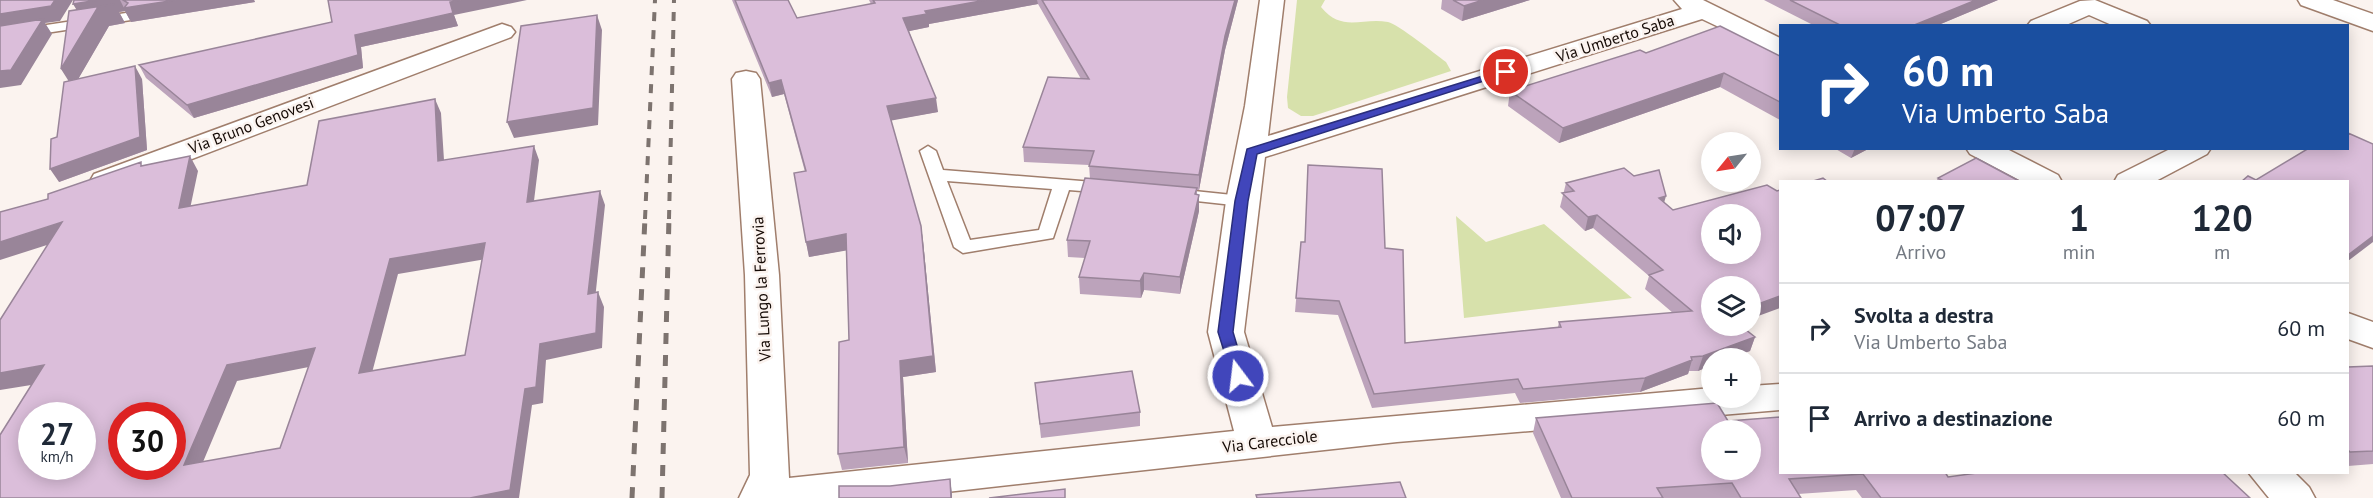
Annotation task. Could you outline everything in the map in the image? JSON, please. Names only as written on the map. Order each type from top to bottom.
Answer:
[{"type":"street","points":[[1257,443],[1226,332],[1242,201],[1252,152],[1272,0]]},
{"type":"street","points":[[2310,0],[2373,23]]},
{"type":"street","points":[[1694,5],[1779,48]]},
{"type":"street","name":"Via Umberto Saba","points":[[1252,152],[1694,5]]},
{"type":"street","points":[[2045,24],[2089,6],[2133,24]]},
{"type":"street","name":"Via Bruno Genovesi","points":[[77,191],[502,32]]},
{"type":"street","name":"Via Lungo la Ferrovia","points":[[746,79],[762,275],[770,475],[760,497]]},
{"type":"street","points":[[1985,150],[2043,180]]},
{"type":"street","points":[[2133,180],[2192,150]]},
{"type":"street","points":[[2349,325],[2373,336]]},
{"type":"street","points":[[2349,346],[2373,343]]},
{"type":"street","name":"Via Carecciole","points":[[760,497],[1584,410],[1779,397]]},
{"type":"street","points":[[2270,474],[2294,498]]},
{"type":"lane","points":[[0,36],[126,16]]},
{"type":"lane","points":[[928,151],[963,247],[1047,234],[1062,184]]},
{"type":"lane","points":[[937,175],[1118,189]]},
{"type":"lane","points":[[1163,193],[1242,201]]},
{"type":"green space","points":[[1297,0],[1325,0],[1321,7],[1337,20],[1345,22],[1379,21],[1393,24],[1446,62],[1451,71],[1313,116],[1301,116],[1288,108],[1287,97]]},
{"type":"green space","points":[[1456,216],[1486,242],[1544,224],[1632,298],[1464,318]]},
{"type":"building","points":[[0,0],[55,0],[51,6],[0,14]]},
{"type":"building","points":[[74,0],[98,0],[73,4]]},
{"type":"building","points":[[123,0],[176,0],[124,8],[128,3]]},
{"type":"building","points":[[328,0],[461,0],[450,2],[453,13],[355,35],[358,55],[187,105],[139,65],[332,22]]},
{"type":"building","points":[[735,0],[788,0],[797,18],[875,3],[873,0],[986,0],[925,11],[927,14],[903,18],[936,98],[887,106],[921,226],[933,356],[900,361],[904,447],[838,454],[839,342],[849,340],[846,234],[806,242],[794,173],[806,171],[781,80],[769,83]]},
{"type":"building","points":[[1042,0],[1235,0],[1225,36],[1199,175],[1089,166],[1094,151],[1023,147],[1048,77],[1089,79]]},
{"type":"building","points":[[1453,0],[1483,0],[1464,6]]},
{"type":"building","points":[[1790,0],[1976,0],[1917,24],[1838,24]]},
{"type":"building","points":[[115,4],[98,7],[61,69],[69,11]]},
{"type":"building","points":[[597,15],[593,108],[507,122],[521,26]]},
{"type":"building","points":[[43,19],[11,70],[0,71],[0,26]]},
{"type":"building","points":[[1720,26],[1779,56],[1779,101],[1724,73],[1563,128],[1510,91],[1640,50],[1646,53]]},
{"type":"building","points":[[135,66],[140,137],[50,169],[51,139],[57,137],[64,82]]},
{"type":"building","points":[[435,99],[438,161],[534,146],[527,202],[600,191],[588,294],[598,292],[596,333],[540,344],[536,387],[525,389],[510,490],[470,498],[0,498],[0,435],[18,406],[18,480],[96,480],[96,402],[21,402],[44,365],[0,373],[0,320],[62,222],[0,242],[0,212],[48,199],[48,194],[141,162],[141,166],[190,156],[179,208],[307,185],[319,121]],"holes":[[[485,243],[465,355],[359,373],[390,259]],[[315,348],[280,448],[186,465],[186,480],[108,480],[108,402],[186,402],[186,460],[227,365]]]},
{"type":"building","points":[[2349,133],[2373,144],[2373,236],[2349,254],[2349,180],[2256,180],[2306,150],[2349,150]]},
{"type":"building","points":[[1976,158],[2017,180],[1942,180],[1938,178]]},
{"type":"building","points":[[1308,165],[1382,169],[1385,248],[1403,250],[1405,343],[1561,327],[1559,322],[1692,311],[1649,275],[1663,270],[1597,215],[1588,217],[1562,193],[1574,191],[1566,183],[1624,168],[1634,176],[1659,170],[1666,196],[1659,198],[1673,210],[1741,192],[1761,192],[1761,187],[1767,185],[1779,190],[1779,296],[1761,303],[1761,276],[1701,276],[1701,336],[1755,337],[1725,348],[1701,348],[1701,356],[1691,357],[1692,360],[1645,378],[1523,389],[1518,379],[1374,394],[1339,301],[1296,298],[1301,242],[1305,242]]},
{"type":"building","points":[[2248,176],[2256,180],[2243,180]]},
{"type":"building","points":[[1085,178],[1197,188],[1195,194],[1199,195],[1180,277],[1144,273],[1140,281],[1079,277],[1090,241],[1067,240]]},
{"type":"building","points":[[2373,366],[2373,451],[2349,451],[2349,367]]},
{"type":"building","points":[[1132,371],[1140,412],[1040,424],[1035,383]]},
{"type":"building","points":[[1701,404],[1701,408],[1720,408],[1727,420],[1701,420],[1701,480],[1761,480],[1761,420],[1741,420],[1779,417],[1779,474],[1863,474],[1789,479],[1801,498],[1741,498],[1732,483],[1657,488],[1663,498],[1572,498],[1536,418]]},
{"type":"building","points":[[1863,474],[1946,474],[1948,477],[1970,474],[2224,474],[2250,498],[1881,498]]},
{"type":"building","points":[[950,479],[951,498],[839,498],[839,486],[890,486]]},
{"type":"building","points":[[1400,482],[1406,498],[1257,498],[1256,495]]},
{"type":"building","points":[[1065,489],[1065,498],[989,498]]},
{"type":"railway","points":[[645,219],[655,0]]},
{"type":"railway","points":[[669,219],[674,0]]},
{"type":"railway","points":[[632,498],[645,217]]},
{"type":"railway","points":[[662,498],[669,217]]},
{"type":"route","points":[[1238,376],[1226,332],[1242,201],[1252,152],[1506,72]]}]
